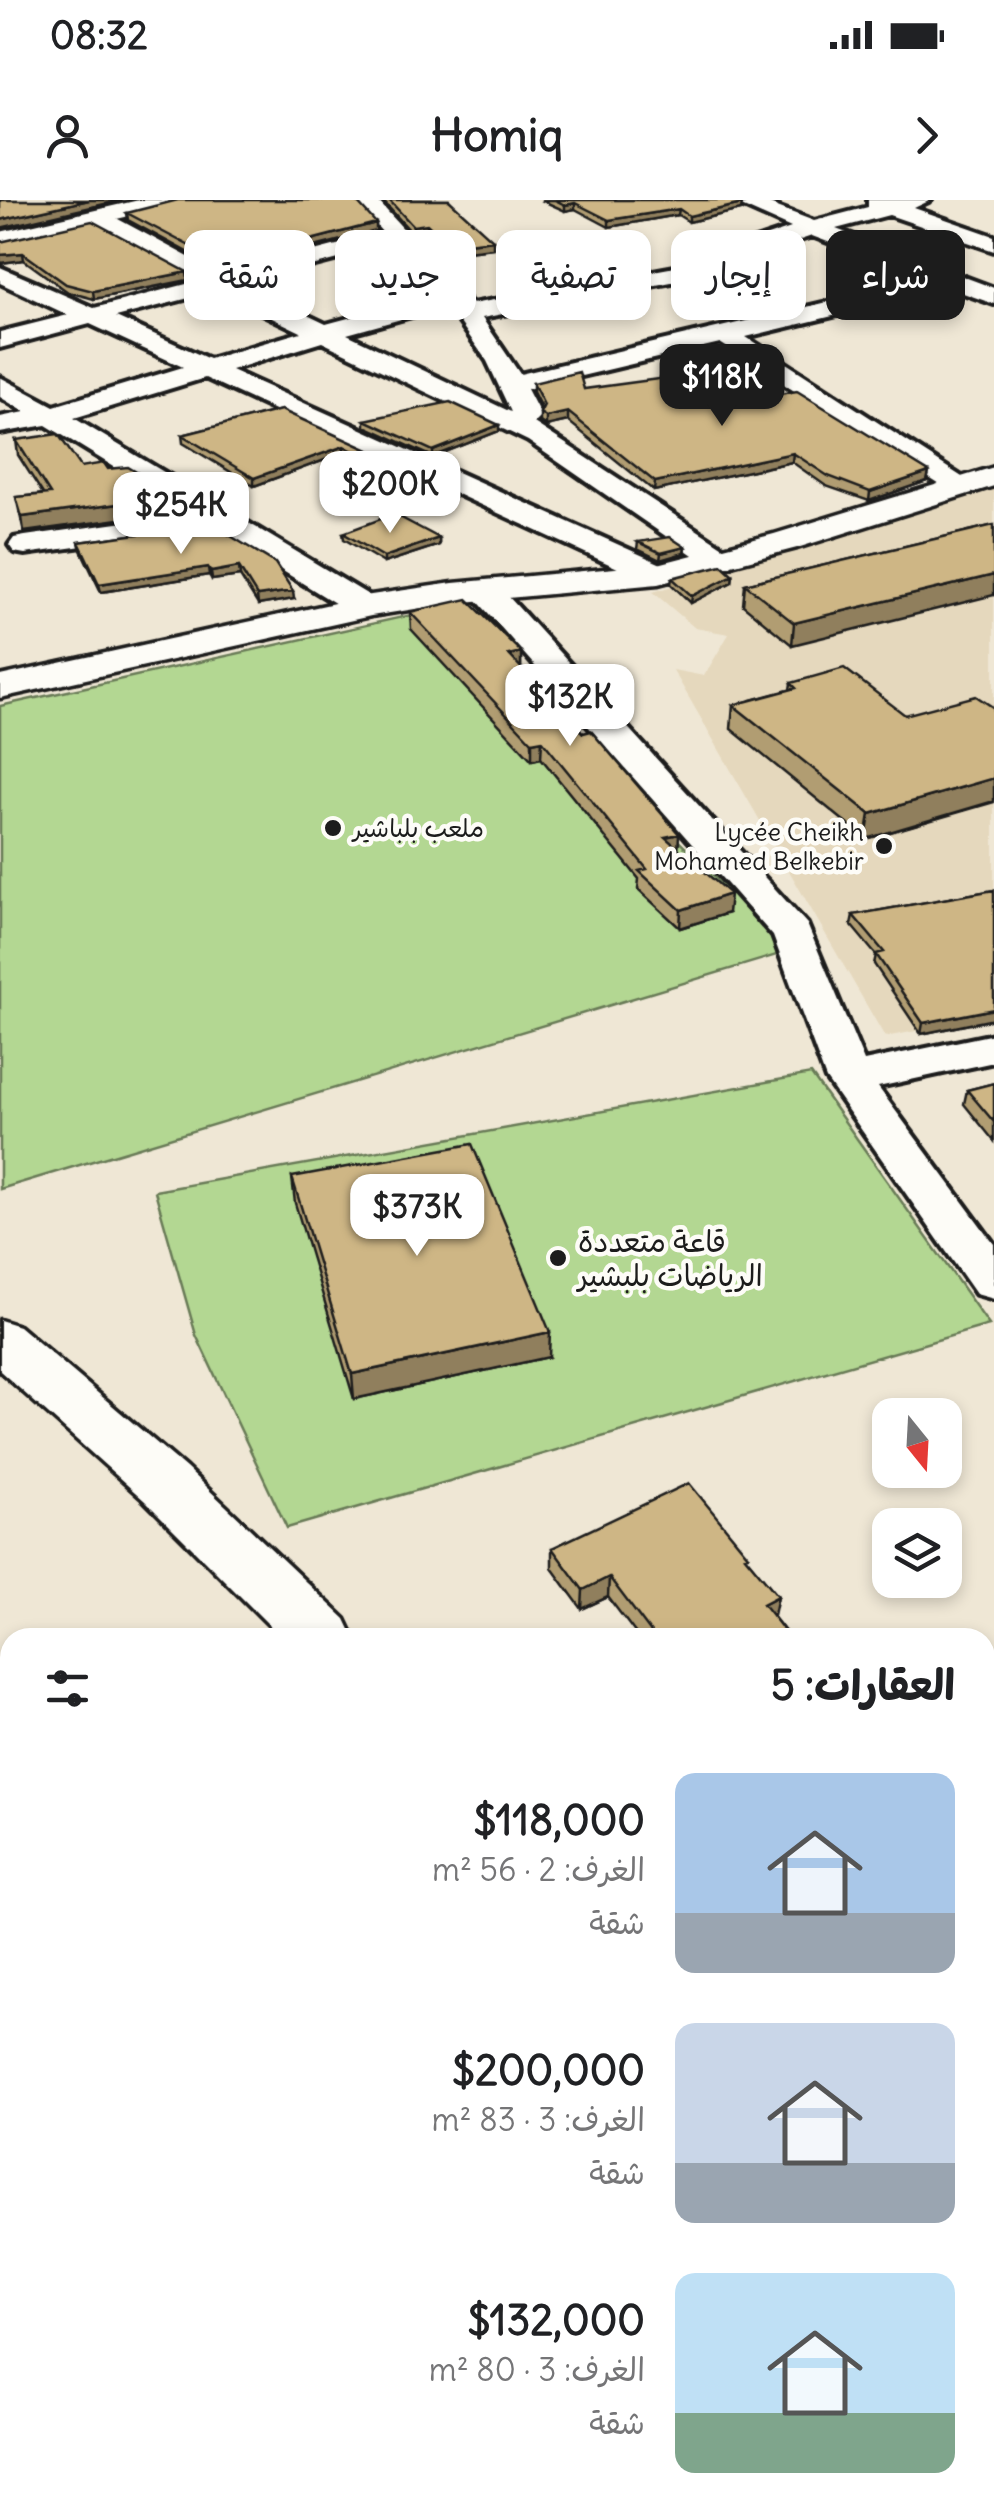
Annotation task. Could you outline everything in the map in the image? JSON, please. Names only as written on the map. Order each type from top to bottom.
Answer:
[{"type":"street","points":[[0,239],[169,200]]},
{"type":"street","points":[[365,200],[394,230]]},
{"type":"street","points":[[740,200],[826,233]]},
{"type":"street","points":[[476,303],[611,290],[682,273],[880,204],[920,200]]},
{"type":"street","points":[[880,204],[994,244]]},
{"type":"street","points":[[0,223],[28,208]]},
{"type":"street","points":[[97,217],[184,264]]},
{"type":"street","points":[[0,274],[657,574]]},
{"type":"street","points":[[965,287],[994,298]]},
{"type":"street","points":[[0,340],[184,292]]},
{"type":"street","points":[[510,385],[826,311]]},
{"type":"street","points":[[297,320],[538,435],[720,559]]},
{"type":"street","points":[[0,425],[51,416],[322,332],[383,320]]},
{"type":"street","points":[[470,320],[500,360],[538,435]]},
{"type":"street","points":[[725,336],[961,486]]},
{"type":"street","points":[[0,385],[363,606]]},
{"type":"street","points":[[0,687],[363,606],[486,591],[562,588],[657,574],[720,559],[994,476]]},
{"type":"street","points":[[24,545],[219,518]]},
{"type":"street","points":[[486,591],[792,933],[849,1079],[994,1281]]},
{"type":"street","points":[[849,1079],[994,1048]]},
{"type":"street","points":[[0,1340],[231,1544],[313,1628]]},
{"type":"shaded area","name":"Lycée Cheikh Mohamed Belkebir","points":[[994,486],[994,1016],[885,1037],[673,670],[704,676],[729,634],[695,628],[653,592]]},
{"type":"green space","name":"ملعب بلباشير","points":[[443,608],[790,951],[0,1189],[0,706]]},
{"type":"green space","name":"قاعة متعددة الرياضات بلبشير","points":[[811,1074],[989,1325],[287,1528],[196,1335],[155,1191]]},
{"type":"building","points":[[0,200],[89,200],[0,220]]},
{"type":"building","points":[[178,200],[355,200],[376,223],[335,230],[335,234],[315,239],[315,230],[184,230],[184,243],[127,213]]},
{"type":"building","points":[[389,200],[449,200],[493,240],[476,242],[476,230],[413,226]]},
{"type":"building","points":[[555,200],[734,200],[742,204],[689,216],[679,209],[609,220],[575,203],[565,205]]},
{"type":"building","points":[[92,221],[184,273],[93,291],[66,284],[23,253],[0,255],[0,242]]},
{"type":"building","points":[[579,372],[584,389],[695,374],[720,393],[741,388],[768,396],[797,391],[929,472],[870,492],[828,476],[793,453],[655,482],[568,412],[546,417],[540,413],[544,405],[533,383]]},
{"type":"building","points":[[450,402],[499,425],[433,451],[365,420]]},
{"type":"building","points":[[281,410],[397,463],[385,468],[344,446],[254,478],[182,435]]},
{"type":"building","points":[[58,434],[81,467],[104,463],[108,469],[128,467],[176,496],[22,517],[16,497],[50,494],[16,440]]},
{"type":"building","points":[[394,514],[439,538],[384,557],[343,533]]},
{"type":"building","points":[[211,524],[275,563],[293,591],[257,596],[239,567],[211,572],[208,567],[99,584],[79,542]]},
{"type":"building","points":[[994,525],[994,575],[794,623],[745,584]]},
{"type":"building","points":[[670,537],[685,547],[661,553],[638,542]]},
{"type":"building","points":[[722,565],[733,575],[692,596],[672,578]]},
{"type":"building","points":[[467,599],[521,652],[509,655],[583,733],[591,731],[679,834],[665,837],[730,894],[681,910],[639,871],[647,869],[542,740],[532,742],[410,612]]},
{"type":"building","points":[[844,668],[905,715],[976,696],[994,708],[994,778],[870,814],[733,705],[796,688],[791,683]]},
{"type":"building","points":[[994,890],[994,1009],[923,1023],[876,954],[884,952],[853,915]]},
{"type":"building","points":[[994,1083],[994,1122],[967,1090]]},
{"type":"building","points":[[472,1144],[550,1332],[352,1374],[292,1177]]},
{"type":"building","points":[[689,1483],[778,1596],[763,1604],[782,1628],[647,1628],[609,1577],[583,1590],[552,1548]]},
{"type":"place","name":"ملعب بلباشير","points":[[333,828]]},
{"type":"place","name":"Lycée Cheikh Mohamed Belkebir","points":[[884,846]]},
{"type":"place","name":"قاعة متعددة الرياضات بلبشير","points":[[558,1258]]}]
